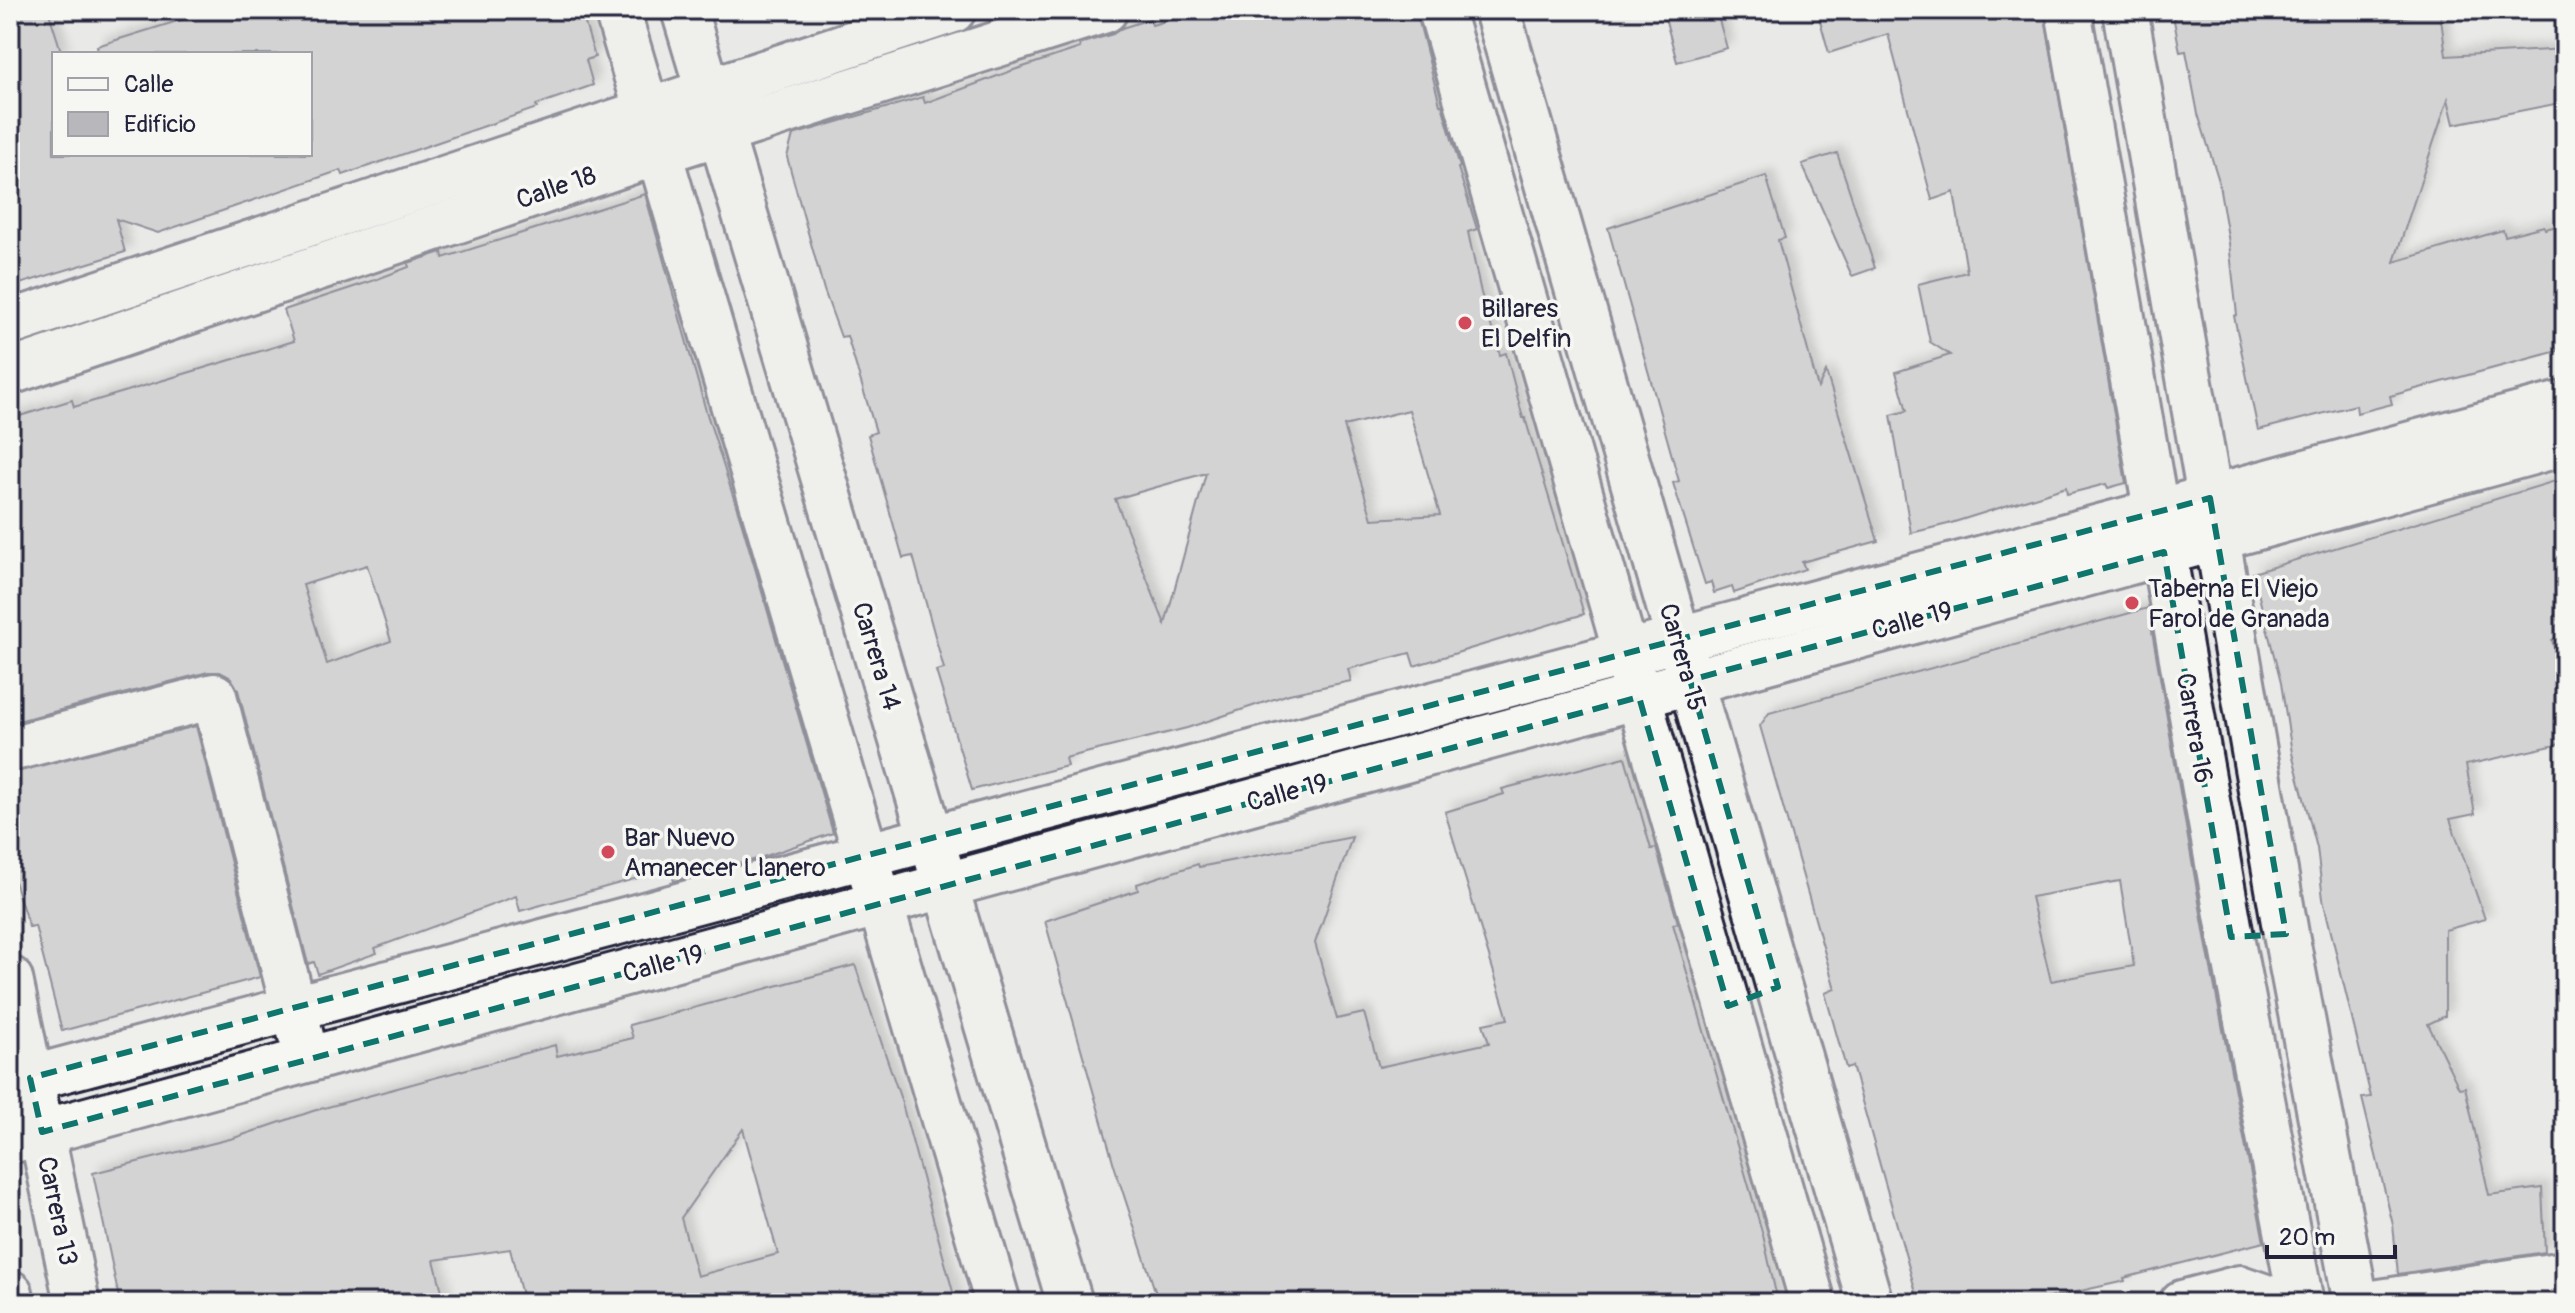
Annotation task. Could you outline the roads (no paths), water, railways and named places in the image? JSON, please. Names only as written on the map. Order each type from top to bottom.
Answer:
[{"type":"street","points":[[617,10],[998,1303]]},
{"type":"street","name":"Carrera 14","points":[[684,10],[1070,1303]]},
{"type":"street","name":"Calle 18","points":[[10,323],[953,10]]},
{"type":"street","name":"Calle 18","points":[[10,372],[659,152],[1105,10]]},
{"type":"street","name":"Carrera 15","points":[[1441,10],[1813,1303]]},
{"type":"street","name":"Carrera 15","points":[[1497,10],[1870,1303]]},
{"type":"street","name":"Carrera 16","points":[[2068,10],[2231,937],[2301,1303]]},
{"type":"street","points":[[2125,10],[2286,934],[2356,1303]]},
{"type":"street","points":[[693,266],[754,244]]},
{"type":"street","name":"Calle 19","points":[[2214,518],[2565,403]]},
{"type":"street","name":"Calle 19","points":[[20,1081],[1678,638],[2565,443]]},
{"type":"street","name":"Calle 19","points":[[26,1137],[1639,697],[2160,532]]},
{"type":"street","points":[[778,557],[842,538]]},
{"type":"street","points":[[10,749],[214,696],[308,1060]]},
{"type":"street","points":[[1343,729],[1356,773]]},
{"type":"street","points":[[2211,821],[2266,815]]},
{"type":"street","points":[[2231,937],[2286,934]]},
{"type":"street","points":[[509,951],[521,1002]]},
{"type":"street","name":"Carrera 13","points":[[10,979],[26,1137],[77,1303]]},
{"type":"street","points":[[1728,1006],[1778,987]]},
{"type":"street","points":[[2373,1303],[2565,1274]]},
{"type":"street","points":[[2182,1303],[2240,1288],[2283,1303]]},
{"type":"street","points":[[10,1293],[12,1303]]},
{"type":"place","name":"Billares El Delfin","points":[[1465,323]]},
{"type":"place","name":"Taberna El Viejo Farol de Granada","points":[[2132,603]]},
{"type":"place","name":"Bar Nuevo Amanecer Llanero","points":[[608,852]]}]
